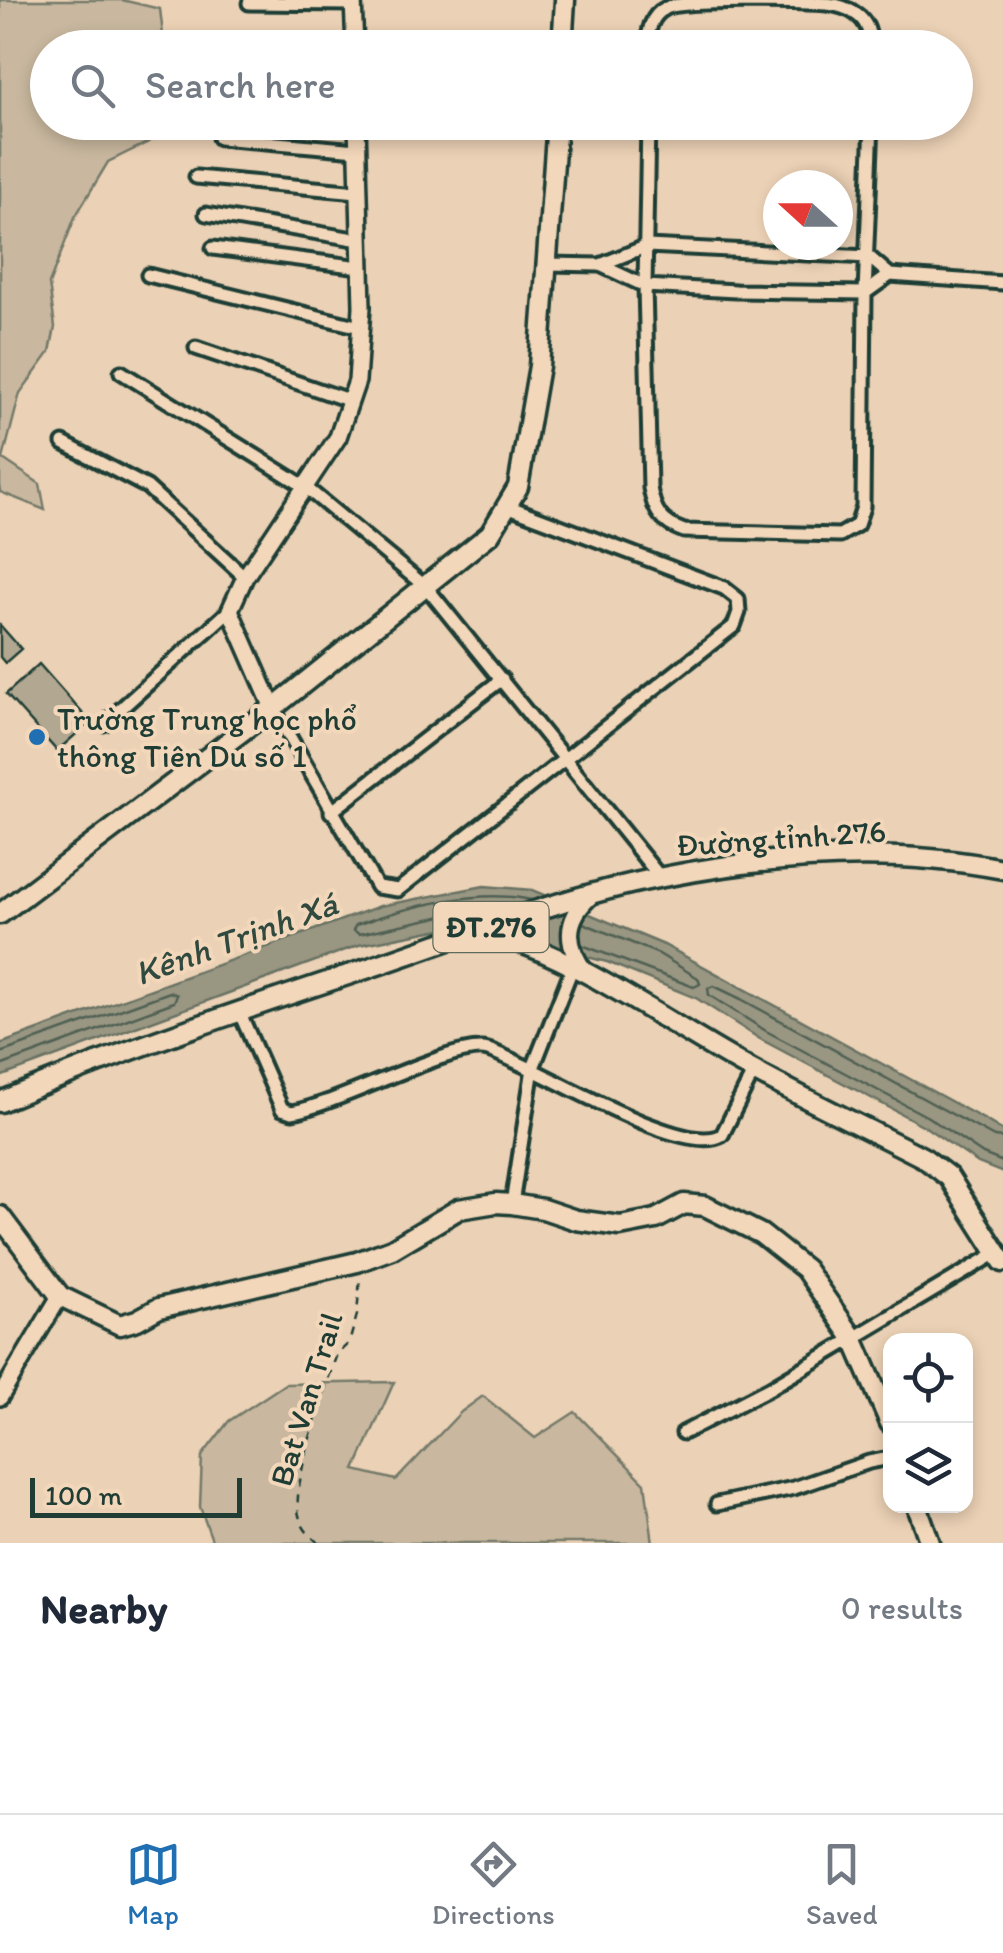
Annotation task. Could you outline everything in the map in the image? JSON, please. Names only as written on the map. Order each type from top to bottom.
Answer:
[{"type":"main road","points":[[563,30],[565,0]]},
{"type":"main road","points":[[0,914],[273,708],[490,534],[518,487],[540,366],[556,140]]},
{"type":"main road","name":"Đường tỉnh 276","points":[[0,1102],[239,1011],[592,895],[660,877],[820,858],[934,860],[1003,869]]},
{"type":"main road","points":[[483,930],[528,944],[579,969],[754,1071],[936,1166],[959,1190],[1001,1254]]},
{"type":"main road","points":[[0,1216],[60,1296],[120,1325],[158,1308],[359,1261],[392,1248],[459,1210],[512,1204],[620,1226],[656,1219],[684,1204],[718,1210],[783,1248],[804,1268],[853,1338],[883,1407]]},
{"type":"main road","points":[[919,1513],[930,1543]]},
{"type":"street","points":[[249,2],[354,2],[355,30]]},
{"type":"street","points":[[650,30],[655,17],[674,4],[778,3],[826,4],[854,12],[868,30]]},
{"type":"street","points":[[241,140],[357,150]]},
{"type":"street","points":[[104,724],[230,610],[245,577],[338,437],[357,381],[360,240],[357,140]]},
{"type":"street","points":[[648,140],[644,286],[652,501],[661,520],[672,527],[716,532],[840,535],[857,525],[863,507],[871,140]]},
{"type":"street","points":[[196,177],[358,192]]},
{"type":"street","points":[[206,214],[360,240]]},
{"type":"street","points":[[547,264],[600,265],[647,246],[868,256],[890,275],[1003,283]]},
{"type":"street","points":[[213,248],[360,268]]},
{"type":"street","points":[[600,265],[644,286],[866,293],[890,275]]},
{"type":"street","points":[[148,275],[360,328]]},
{"type":"street","points":[[196,348],[351,401]]},
{"type":"street","points":[[121,372],[304,486],[427,588],[660,877]]},
{"type":"street","points":[[63,443],[147,486],[245,577]]},
{"type":"street","points":[[230,610],[273,708],[331,812],[377,887],[398,890],[724,636],[740,612],[738,599],[724,588],[507,506]]},
{"type":"street","points":[[331,812],[502,679]]},
{"type":"street","points":[[512,1204],[533,1068],[579,969],[568,934],[580,907],[592,895]]},
{"type":"street","points":[[239,1011],[282,1110],[292,1112],[476,1047],[533,1068],[660,1132],[708,1141],[722,1135],[754,1071]]},
{"type":"street","points":[[683,1433],[770,1388],[1001,1254]]},
{"type":"street","points":[[0,1397],[60,1296]]},
{"type":"street","points":[[717,1504],[794,1488],[883,1459]]},
{"type":"path","name":"Bat Van Trail","points":[[318,1543],[306,1533],[299,1514],[297,1488],[337,1354],[349,1344],[357,1315],[359,1261]]},
{"type":"shaded area","points":[[0,0],[122,0],[160,9],[162,30],[30,30],[30,140],[153,140],[108,162],[75,217],[49,284],[55,327],[50,352],[20,393],[3,459],[40,484],[45,510],[0,492]]},
{"type":"shaded area","points":[[394,1382],[355,1470],[396,1480],[461,1412],[483,1396],[535,1438],[575,1412],[645,1483],[653,1543],[213,1543],[200,1507],[202,1456],[229,1421],[285,1384]]},
{"type":"water","name":"Kênh Trịnh Xá","points":[[484,886],[532,890],[664,945],[987,1121],[1003,1131],[1003,1173],[978,1163],[924,1126],[760,1039],[696,998],[607,962],[462,925],[359,945],[0,1077],[0,1044],[380,906]]},
{"type":"building","points":[[0,625],[21,649],[5,663],[0,657]]},
{"type":"building","points":[[39,664],[90,722],[57,751],[6,694]]},
{"type":"place","name":"Trường Trung học phổ thông Tiên Du số 1","points":[[37,737]]}]
